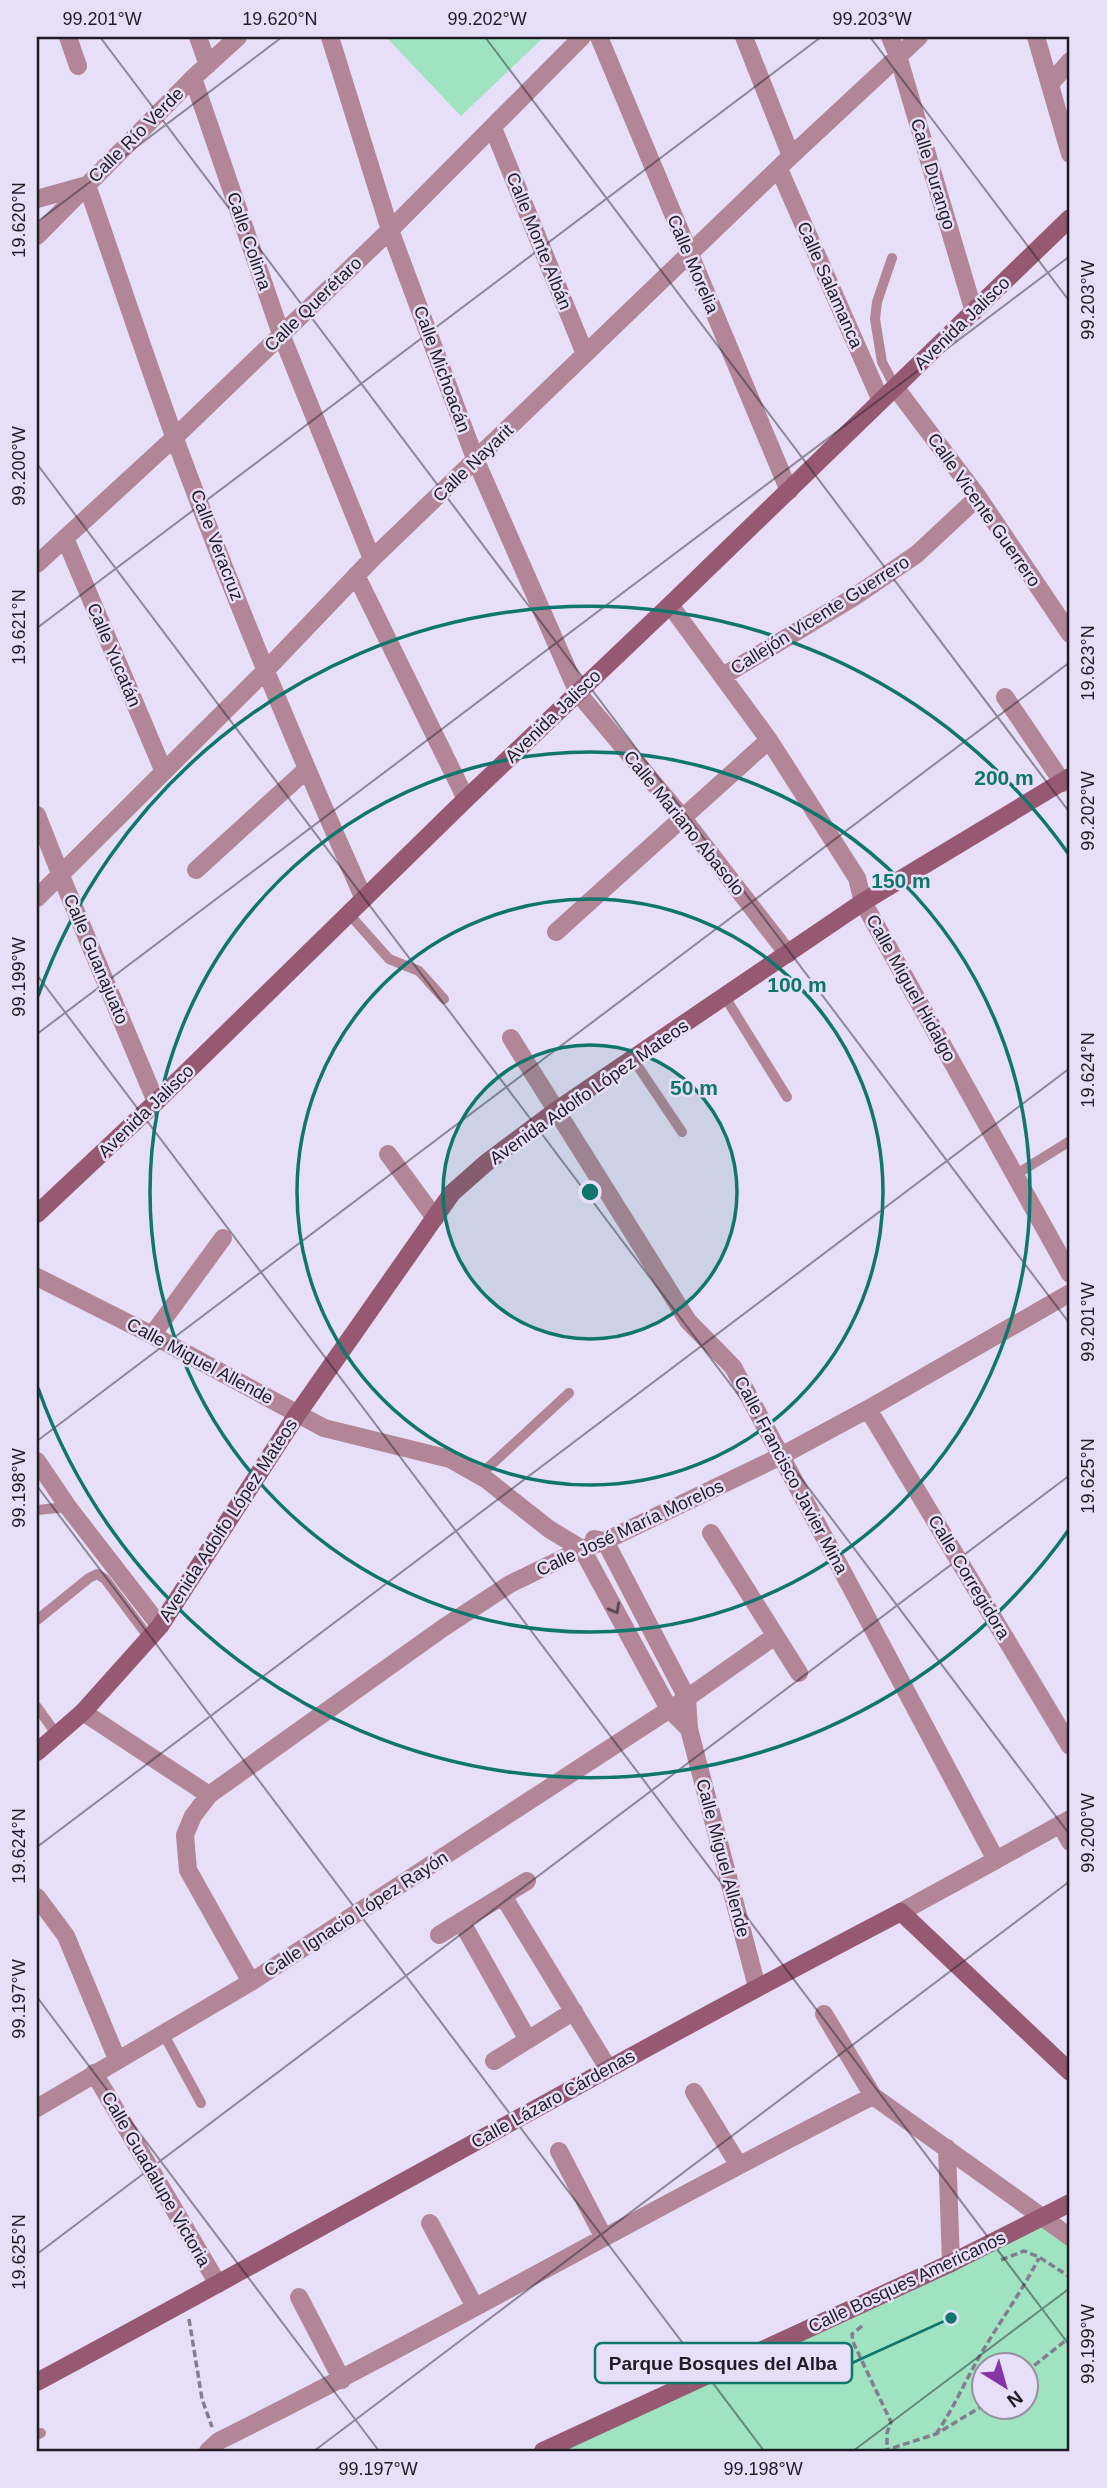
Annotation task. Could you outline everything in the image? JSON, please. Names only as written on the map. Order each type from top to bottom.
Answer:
[{"type":"main road","name":"Avenida Jalisco","points":[[37,1212],[156,1102],[466,799],[670,606],[1070,218]]},
{"type":"main road","name":"Avenida Adolfo López Mateos","points":[[37,1752],[83,1713],[155,1632],[298,1413],[461,1185],[557,1110],[863,902],[1067,780]]},
{"type":"main road","name":"Calle Lázaro Cárdenas","points":[[37,2382],[608,2068],[901,1912]]},
{"type":"main road","points":[[901,1912],[1070,2073]]},
{"type":"main road","name":"Calle Bosques Americanos","points":[[543,2451],[951,2263],[1070,2203]]},
{"type":"street","points":[[68,37],[78,66]]},
{"type":"street","points":[[198,37],[208,65]]},
{"type":"street","name":"Calle Río Verde","points":[[37,236],[193,78],[238,37]]},
{"type":"street","name":"Calle Michoacán","points":[[330,37],[390,230],[475,461],[578,693]]},
{"type":"street","name":"Calle Querétaro","points":[[37,563],[174,437],[390,230],[582,37]]},
{"type":"street","name":"Calle Morelia","points":[[599,37],[789,491]]},
{"type":"street","name":"Calle Salamanca","points":[[744,37],[785,162],[881,401]]},
{"type":"street","name":"Calle Durango","points":[[890,37],[898,56],[974,312]]},
{"type":"street","name":"Calle Nayarit","points":[[37,898],[372,559],[688,254],[919,37]]},
{"type":"street","points":[[1036,37],[1070,155]]},
{"type":"street","points":[[1051,83],[1070,61]]},
{"type":"street","name":"Calle Colima","points":[[193,78],[281,334],[372,559]]},
{"type":"street","name":"Calle Monte Albán","points":[[493,128],[585,354]]},
{"type":"street","points":[[37,199],[87,185]]},
{"type":"street","name":"Calle Veracruz","points":[[87,185],[174,437],[306,770],[364,899]]},
{"type":"street","name":"Calle Vicente Guerrero","points":[[895,387],[978,497],[1070,634]]},
{"type":"street","name":"Callejón Vicente Guerrero","points":[[723,676],[854,597],[917,554],[978,497]]},
{"type":"street","name":"Calle Yucatán","points":[[65,538],[164,772]]},
{"type":"street","points":[[356,575],[466,799]]},
{"type":"street","name":"Calle Miguel Hidalgo","points":[[670,606],[769,740],[858,878],[863,902],[1070,1274]]},
{"type":"street","name":"Calle Mariano Abasolo","points":[[578,693],[682,817],[788,954]]},
{"type":"street","points":[[1005,697],[1067,780]]},
{"type":"street","points":[[556,932],[769,740]]},
{"type":"street","points":[[196,870],[306,770]]},
{"type":"street","name":"Calle Guanajuato","points":[[37,816],[156,1102]]},
{"type":"street","name":"Calle Francisco Javier Mina","points":[[511,1038],[688,1321],[733,1367],[996,1860]]},
{"type":"street","points":[[388,1154],[435,1218]]},
{"type":"street","points":[[152,1335],[223,1238]]},
{"type":"street","name":"Calle Miguel Allende","points":[[38,1280],[152,1335],[324,1428],[450,1459],[479,1476],[549,1529],[582,1549]]},
{"type":"street","name":"Calle José María Morelos","points":[[251,1982],[188,1870],[185,1835],[193,1816],[209,1794],[443,1628],[510,1584],[781,1456],[1070,1293]]},
{"type":"street","name":"Calle Corregidora","points":[[868,1409],[1070,1746]]},
{"type":"street","points":[[37,1461],[155,1632]]},
{"type":"street","name":"Calle Miguel Allende","points":[[549,1529],[605,1541],[687,1698],[689,1729],[757,1987]]},
{"type":"street","points":[[711,1533],[799,1673]]},
{"type":"street","points":[[582,1549],[669,1709],[689,1729]]},
{"type":"street","name":"Calle Ignacio López Rayón","points":[[37,2108],[251,1982],[687,1698],[775,1636]]},
{"type":"street","points":[[83,1713],[209,1794]]},
{"type":"street","points":[[1065,1821],[1070,1842]]},
{"type":"street","name":"Calle Lázaro Cárdenas","points":[[901,1912],[1065,1821]]},
{"type":"street","points":[[439,1935],[527,1881]]},
{"type":"street","points":[[503,1896],[608,2068]]},
{"type":"street","points":[[37,1897],[66,1936],[117,2059]]},
{"type":"street","points":[[461,1921],[528,2040]]},
{"type":"street","points":[[494,2061],[574,2011]]},
{"type":"street","points":[[824,2014],[873,2096],[1070,2237]]},
{"type":"street","name":"Calle Guadalupe Victoria","points":[[94,2073],[218,2284]]},
{"type":"street","points":[[694,2092],[738,2164]]},
{"type":"street","points":[[213,2446],[342,2380],[738,2164],[873,2096]]},
{"type":"street","points":[[947,2148],[951,2263]]},
{"type":"street","points":[[559,2151],[604,2238]]},
{"type":"street","points":[[430,2223],[475,2307]]},
{"type":"street","points":[[299,2297],[342,2380]]},
{"type":"lane","points":[[892,258],[877,302],[875,319],[882,362],[895,387]]},
{"type":"lane","points":[[349,914],[389,959],[419,971],[444,999]]},
{"type":"lane","points":[[725,997],[787,1097]]},
{"type":"lane","points":[[633,1059],[682,1132]]},
{"type":"lane","points":[[1015,1175],[1070,1142]]},
{"type":"lane","points":[[479,1476],[569,1393]]},
{"type":"lane","points":[[37,1510],[68,1507]]},
{"type":"lane","points":[[37,1620],[97,1574],[105,1579],[155,1632]]},
{"type":"lane","points":[[37,1707],[57,1735]]},
{"type":"lane","points":[[163,2033],[201,2103]]},
{"type":"path","points":[[990,2265],[1024,2251],[1040,2257],[1070,2277]]},
{"type":"path","points":[[936,2434],[957,2403],[982,2354],[1020,2295],[1040,2257]]},
{"type":"path","points":[[186,2301],[202,2399],[213,2446]]},
{"type":"path","points":[[865,2324],[852,2334],[853,2342],[891,2422],[885,2451],[936,2434],[970,2414]]},
{"type":"path","points":[[1040,2361],[1070,2337]]},
{"type":"green space","points":[[386,37],[544,37],[461,116]]},
{"type":"green space","points":[[1043,2219],[1070,2237],[1070,2451],[543,2451]]},
{"type":"place","name":"Parque Bosques del Alba","points":[[951,2318]]}]
